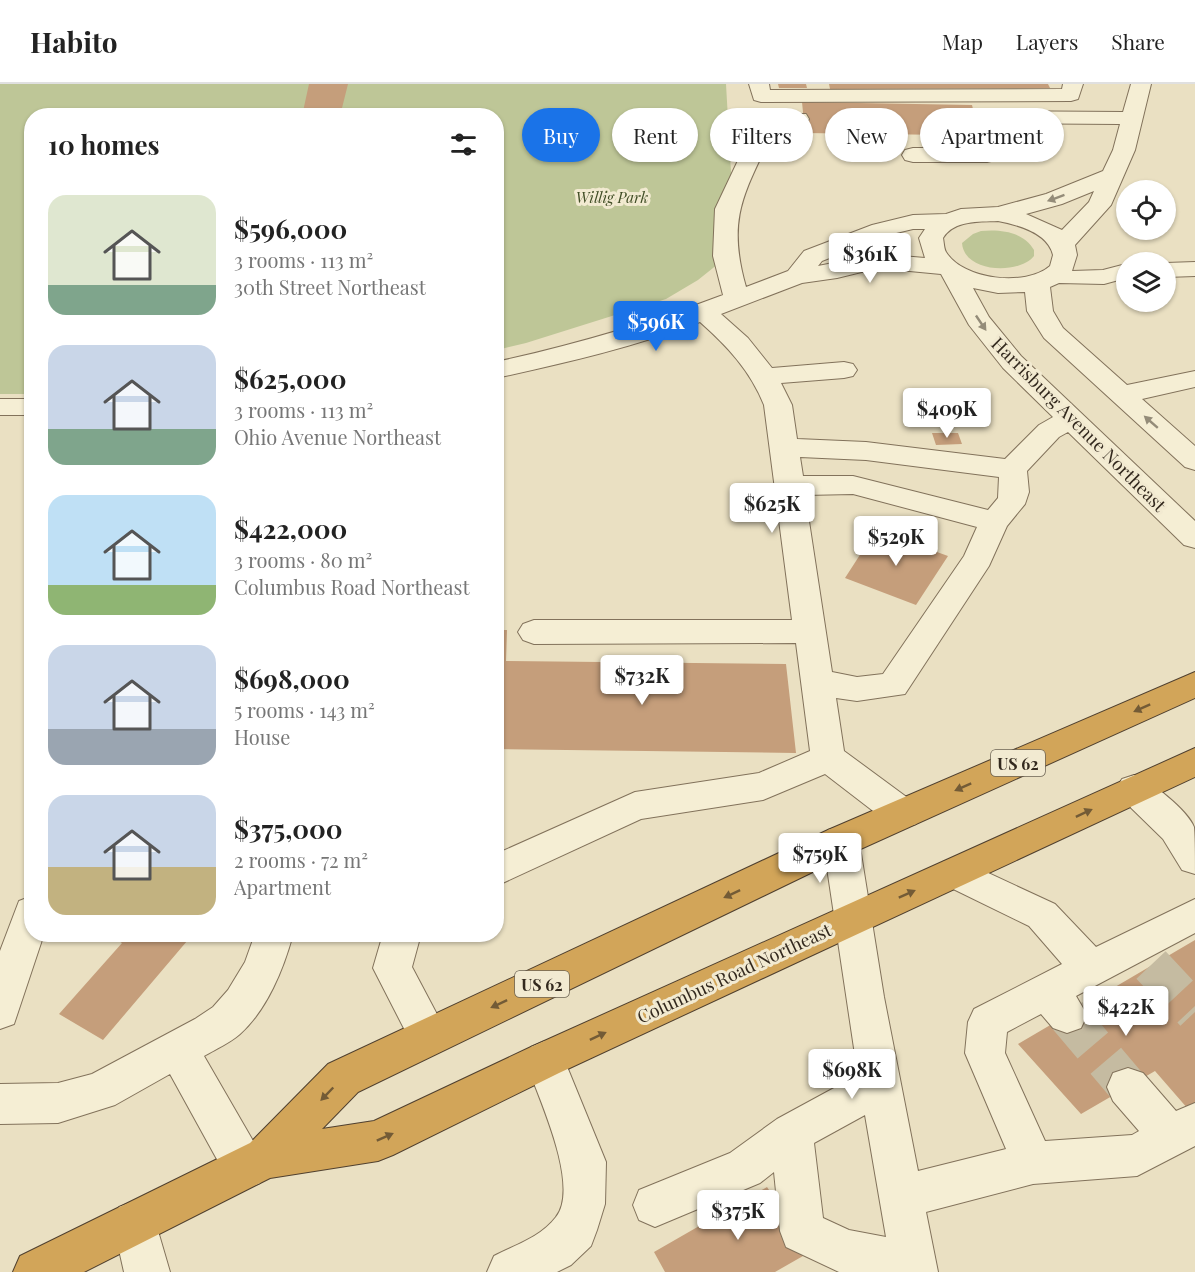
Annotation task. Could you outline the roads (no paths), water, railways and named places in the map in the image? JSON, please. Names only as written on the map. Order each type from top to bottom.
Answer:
[{"type":"highway","name":"Columbus Road Northeast","points":[[255,1163],[343,1078],[841,841],[1195,684]]},
{"type":"highway","name":"Columbus Road Northeast","points":[[61,1266],[135,1223],[255,1163],[378,1141],[545,1060],[1195,762]]},
{"type":"street","points":[[759,84],[761,96],[820,90],[1071,95],[1073,84]]},
{"type":"street","points":[[1141,84],[1118,165],[1099,205],[1063,246],[1065,262],[1046,279],[1039,308],[1044,321],[1074,353],[1195,461]]},
{"type":"street","points":[[913,155],[987,155],[991,117],[1133,118]]},
{"type":"street","points":[[737,300],[725,256],[728,209],[749,162]]},
{"type":"street","points":[[797,276],[813,256],[880,230],[913,222],[948,221],[971,214],[998,214],[1054,199],[1111,176]]},
{"type":"street","points":[[998,214],[1038,225],[1052,234],[1063,246],[1116,268]]},
{"type":"street","name":"Harrisburg Avenue Northeast","points":[[948,221],[937,228],[930,242],[932,252],[948,269],[978,320],[994,341],[1070,419],[1195,538]]},
{"type":"street","points":[[504,363],[612,343],[705,313],[797,276],[837,271],[878,261],[948,269],[994,285],[1046,279],[1104,277],[1116,273]]},
{"type":"street","points":[[1176,270],[1195,269]]},
{"type":"street","points":[[705,313],[744,348],[766,376],[778,405],[828,758],[903,814]]},
{"type":"street","points":[[766,376],[844,370]]},
{"type":"street","points":[[1120,395],[1195,379]]},
{"type":"street","points":[[0,407],[24,407]]},
{"type":"street","points":[[1012,469],[1049,431],[1070,419]]},
{"type":"street","points":[[784,448],[832,448],[878,452],[962,465],[1012,469]]},
{"type":"street","points":[[818,682],[857,689],[893,685],[978,559],[994,522],[1012,504],[1017,487],[1012,469]]},
{"type":"street","points":[[790,486],[853,485],[994,522]]},
{"type":"street","points":[[534,632],[810,631]]},
{"type":"street","points":[[504,867],[635,806],[763,786],[828,758]]},
{"type":"street","points":[[1134,789],[1176,829],[1195,859]]},
{"type":"street","points":[[792,1133],[802,1231],[845,1252],[914,1268],[864,997],[841,841]]},
{"type":"street","points":[[956,873],[1042,915],[1091,969]]},
{"type":"street","points":[[1033,1163],[985,1053],[988,1022],[1057,1004],[1091,969],[1142,956],[1195,915]]},
{"type":"street","points":[[0,1011],[24,937]]},
{"type":"street","points":[[0,1104],[58,1103],[100,1091],[226,1020],[249,991],[272,942]]},
{"type":"street","points":[[400,942],[392,968],[429,1037]]},
{"type":"street","points":[[178,1048],[255,1163]]},
{"type":"street","points":[[510,1272],[555,1250],[575,1230],[583,1204],[584,1162],[545,1060]]},
{"type":"street","points":[[655,1205],[745,1168],[792,1133],[880,1086]]},
{"type":"street","points":[[901,1197],[1033,1163],[1137,1155],[1183,1130],[1128,1087]]},
{"type":"street","points":[[135,1223],[147,1272]]},
{"type":"tunnel","points":[[1151,965],[1195,1012]]},
{"type":"tunnel","points":[[1067,1015],[1128,1087]]},
{"type":"park label","name":"Willig Park","points":[[612,197]]}]
